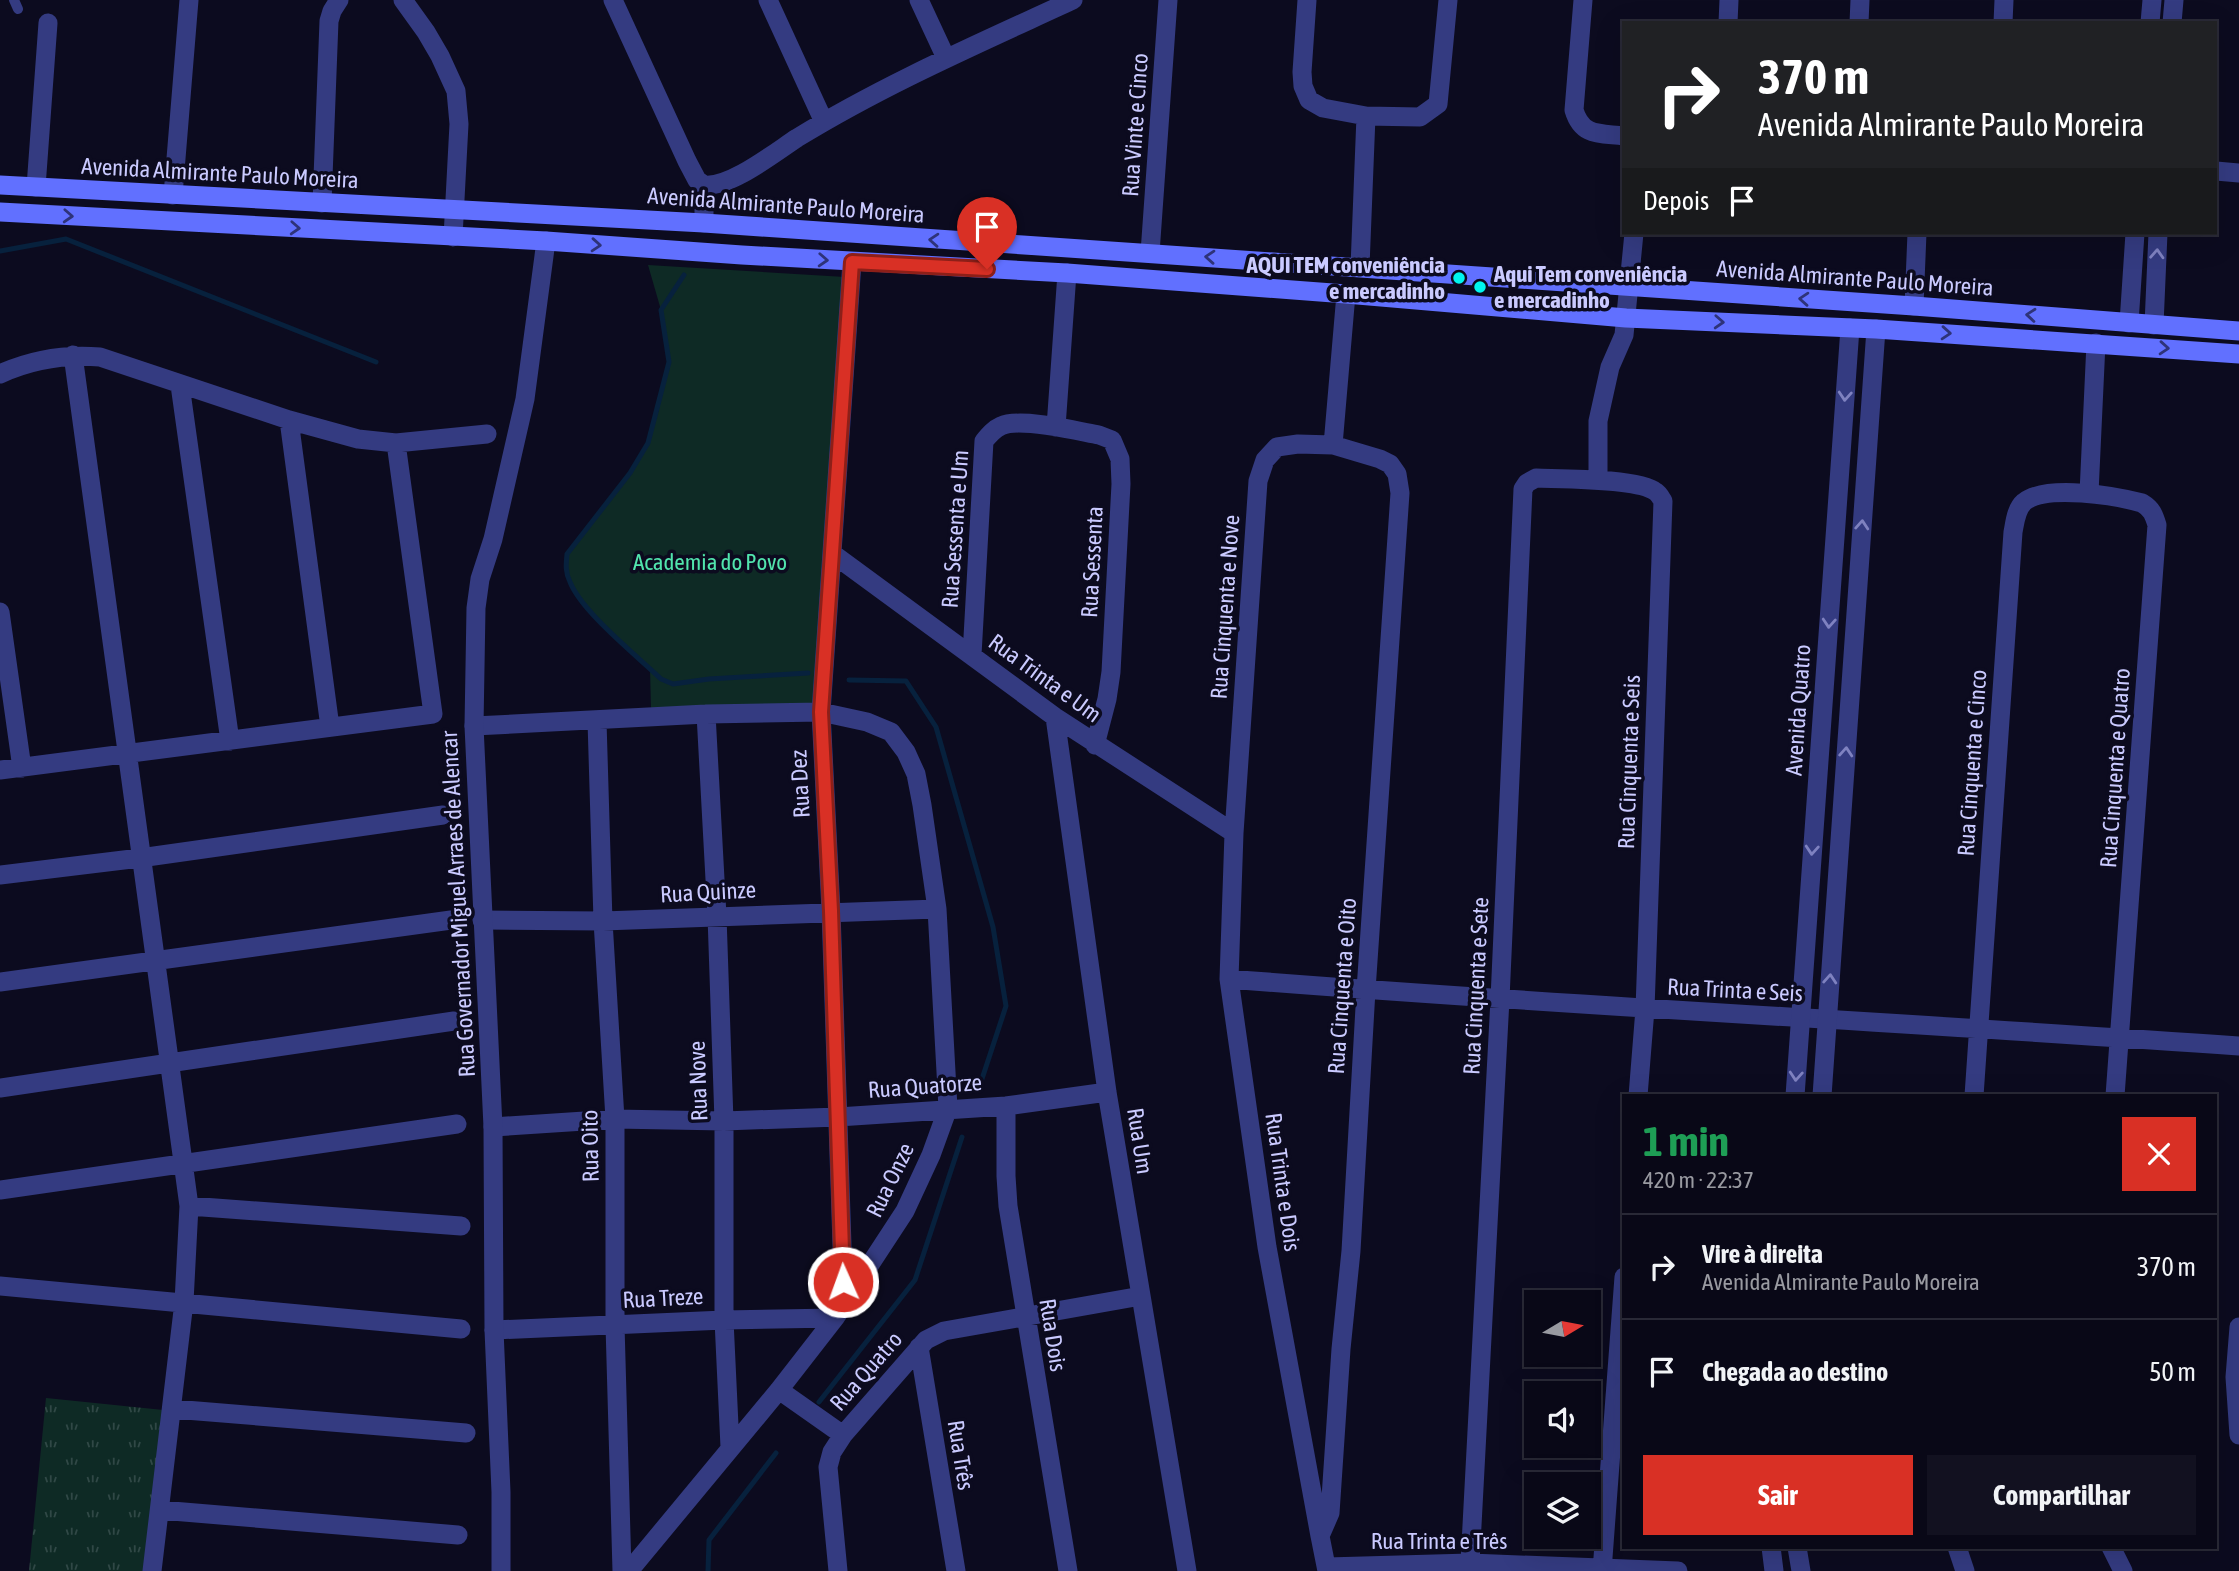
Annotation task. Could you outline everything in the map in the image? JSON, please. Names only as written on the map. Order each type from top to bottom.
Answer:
[{"type":"main road","name":"Avenida Almirante Paulo Moreira","points":[[0,185],[704,223],[1360,267],[2239,331]]},
{"type":"main road","points":[[0,212],[546,241],[852,262],[1067,273],[1626,318],[1876,329],[2239,354]]},
{"type":"street","points":[[173,195],[189,0]]},
{"type":"street","points":[[322,203],[329,21],[339,0]]},
{"type":"street","points":[[403,0],[433,44],[456,91],[459,124],[453,237]]},
{"type":"street","points":[[612,0],[687,161],[697,180],[704,186],[713,186],[733,179],[824,122],[946,58],[1073,0]]},
{"type":"street","points":[[768,0],[824,122]]},
{"type":"street","points":[[919,0],[946,58]]},
{"type":"street","name":"Rua Vinte e Cinco","points":[[1150,253],[1168,0]]},
{"type":"street","points":[[1307,0],[1302,72],[1303,86],[1309,100],[1323,108],[1366,116],[1420,117],[1438,104],[1448,0]]},
{"type":"street","points":[[1583,0],[1574,110],[1578,124],[1588,131],[1622,136]]},
{"type":"street","points":[[1728,21],[1729,0]]},
{"type":"street","points":[[1859,21],[1860,0]]},
{"type":"street","points":[[2003,21],[2004,0]]},
{"type":"street","points":[[2150,21],[2152,0]]},
{"type":"street","points":[[2172,21],[2174,0]]},
{"type":"street","points":[[36,187],[48,23]]},
{"type":"street","points":[[1360,267],[1366,116]]},
{"type":"street","points":[[2217,171],[2239,173]]},
{"type":"street","points":[[704,186],[704,223]]},
{"type":"street","points":[[1598,479],[1598,421],[1611,367],[1622,344],[1634,235]]},
{"type":"street","points":[[1914,306],[1917,235]]},
{"type":"street","points":[[2129,323],[2135,235]]},
{"type":"street","points":[[2154,325],[2158,235]]},
{"type":"street","name":"Rua Governador Miguel Arraes de Alencar","points":[[501,1571],[501,1492],[494,1330],[494,1126],[474,726],[476,608],[480,579],[493,539],[525,399],[546,241]]},
{"type":"street","name":"Rua Dez","points":[[840,1312],[838,1117],[821,712],[852,262]]},
{"type":"street","points":[[1056,427],[1067,273]]},
{"type":"street","points":[[1333,445],[1346,294]]},
{"type":"street","name":"Avenida Quatro","points":[[1795,1094],[1850,328]]},
{"type":"street","points":[[1822,1094],[1876,329]]},
{"type":"street","points":[[2089,493],[2096,343]]},
{"type":"street","points":[[73,355],[189,1206],[184,1302],[152,1571]]},
{"type":"street","points":[[0,374],[46,358],[73,355],[100,357],[331,433],[396,443],[487,435]]},
{"type":"street","points":[[180,385],[230,741]]},
{"type":"street","points":[[289,420],[330,727]]},
{"type":"street","name":"Rua Sessenta e Um","points":[[972,655],[984,441],[1002,425],[1017,423],[1056,427]]},
{"type":"street","name":"Rua Sessenta","points":[[1056,427],[1112,440],[1120,460],[1111,672],[1095,745]]},
{"type":"street","points":[[0,771],[433,714],[396,443]]},
{"type":"street","name":"Rua Cinquenta e Nove","points":[[1234,833],[1258,481],[1265,460],[1277,447],[1298,444],[1333,445]]},
{"type":"street","name":"Rua Cinquenta e Oito","points":[[1320,1536],[1330,1513],[1341,1349],[1351,1251],[1400,493],[1397,474],[1390,464],[1333,445]]},
{"type":"street","name":"Rua Cinquenta e Sete","points":[[1465,1567],[1500,999],[1523,489],[1536,478],[1598,479]]},
{"type":"street","name":"Rua Cinquenta e Seis","points":[[1598,479],[1650,488],[1658,493],[1662,501],[1645,1009],[1638,1094]]},
{"type":"street","name":"Rua Cinquenta e Cinco","points":[[1974,1094],[2016,514],[2024,502],[2034,498],[2089,493]]},
{"type":"street","name":"Rua Cinquenta e Quatro","points":[[2089,493],[2142,503],[2149,507],[2157,525],[2115,1094]]},
{"type":"street","name":"Rua Trinta e Um","points":[[833,554],[1095,745],[1234,833]]},
{"type":"street","points":[[0,612],[22,768]]},
{"type":"street","points":[[474,726],[706,714],[821,712]]},
{"type":"street","name":"Rua Onze","points":[[629,1571],[840,1312],[905,1211],[931,1155],[948,1108],[937,909],[916,774],[906,752],[891,732],[867,722],[821,712]]},
{"type":"street","name":"Rua Nove","points":[[706,714],[724,1121],[724,1320],[730,1447]]},
{"type":"street","name":"Rua Um","points":[[1055,717],[1107,1092],[1187,1571]]},
{"type":"street","name":"Rua Oito","points":[[597,721],[603,921],[615,1119],[615,1325],[622,1571]]},
{"type":"street","points":[[0,875],[443,815]]},
{"type":"street","name":"Rua Trinta e Dois","points":[[1234,833],[1229,979],[1267,1247],[1320,1536]]},
{"type":"street","name":"Rua Quinze","points":[[482,920],[603,921],[937,909]]},
{"type":"street","points":[[0,982],[451,920]]},
{"type":"street","name":"Rua Trinta e Seis","points":[[1229,979],[1645,1009],[2239,1046]]},
{"type":"street","points":[[0,1088],[454,1021]]},
{"type":"street","name":"Rua Quatorze","points":[[494,1126],[615,1119],[724,1121],[838,1117],[1006,1106],[1107,1092]]},
{"type":"street","name":"Rua Dois","points":[[1006,1106],[1008,1206],[1068,1571]]},
{"type":"street","points":[[0,1190],[457,1124]]},
{"type":"street","points":[[189,1206],[461,1226]]},
{"type":"street","points":[[0,1286],[461,1329]]},
{"type":"street","points":[[1025,1316],[1141,1296]]},
{"type":"street","points":[[1602,1570],[1622,1303]]},
{"type":"street","name":"Rua Treze","points":[[494,1330],[840,1312]]},
{"type":"street","name":"Rua Quatro","points":[[838,1571],[828,1467],[832,1452],[843,1435],[926,1340],[944,1331],[1025,1316]]},
{"type":"street","points":[[2239,1327],[2235,1377],[2239,1435]]},
{"type":"street","name":"Rua Três","points":[[919,1347],[956,1571]]},
{"type":"street","points":[[779,1390],[843,1435]]},
{"type":"street","points":[[173,1409],[466,1433]]},
{"type":"street","points":[[160,1510],[458,1535]]},
{"type":"street","points":[[1320,1536],[1327,1569]]},
{"type":"street","points":[[1771,1549],[1774,1571]]},
{"type":"street","points":[[1797,1549],[1801,1571]]},
{"type":"street","points":[[1959,1549],[1965,1571]]},
{"type":"street","points":[[2112,1549],[2123,1571]]},
{"type":"street","name":"Rua Trinta e Três","points":[[1327,1569],[1465,1567],[1678,1571]]},
{"type":"green space","name":"Academia do Povo","points":[[648,265],[845,277],[817,705],[651,708],[650,669],[601,624],[578,598],[570,584],[566,571],[567,554],[630,473],[648,443],[658,413],[669,362],[661,310]]},
{"type":"green space","points":[[46,1398],[163,1410],[147,1571],[29,1571]]},
{"type":"waterway","points":[[0,251],[66,239],[376,362]]},
{"type":"waterway","points":[[684,275],[661,310],[669,362],[648,443],[630,473],[567,554],[567,575],[576,594],[597,620],[661,679],[673,684],[808,673]]},
{"type":"waterway","points":[[849,680],[906,681],[936,727],[993,927],[1006,1006],[979,1088]]},
{"type":"waterway","points":[[819,1402],[915,1280],[962,1137]]},
{"type":"waterway","points":[[708,1571],[709,1540],[776,1453]]},
{"type":"place","name":"AQUI TEM conveniência e mercadinho","points":[[1459,278]]},
{"type":"place","name":"Aqui Tem conveniência e mercadinho","points":[[1480,287]]},
{"type":"route","points":[[843,1282],[831,911],[821,712],[852,262],[987,269]]}]
